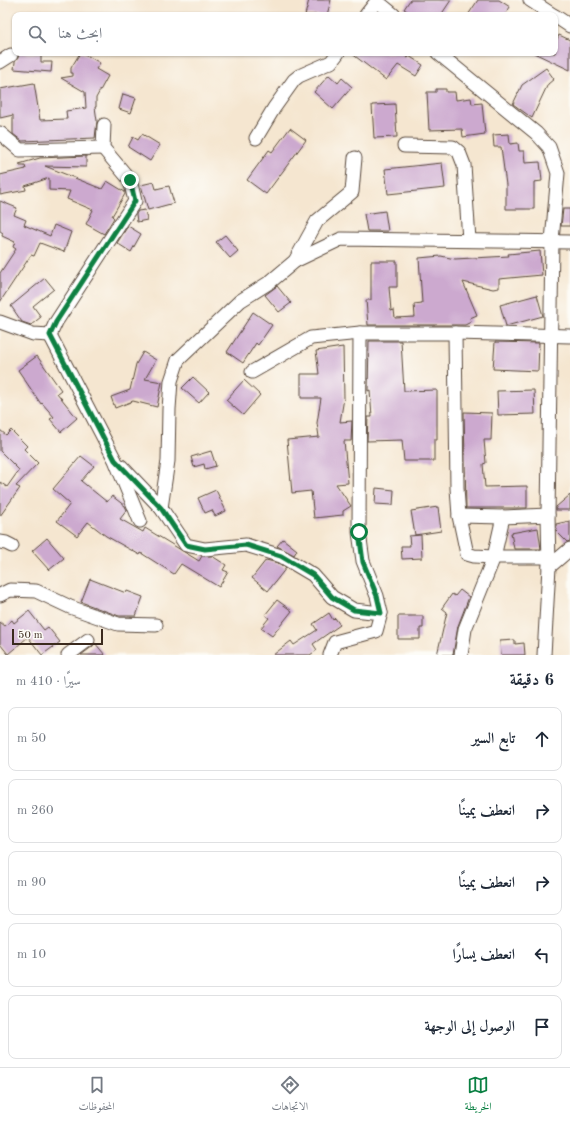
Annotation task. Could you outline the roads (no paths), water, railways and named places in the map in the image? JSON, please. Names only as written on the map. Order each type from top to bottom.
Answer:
[{"type":"street","points":[[368,12],[378,0],[391,12]]},
{"type":"street","points":[[530,0],[548,12]]},
{"type":"street","points":[[558,18],[570,26]]},
{"type":"street","points":[[256,138],[274,108],[294,80],[331,62],[336,56]]},
{"type":"street","points":[[442,56],[536,133],[549,148],[558,173],[552,241],[552,335],[548,515],[549,562],[544,655]]},
{"type":"street","points":[[50,335],[56,322],[135,201],[130,180],[103,148],[104,125]]},
{"type":"street","points":[[0,133],[20,150],[103,148]]},
{"type":"street","points":[[404,146],[453,147],[459,152],[464,165],[469,240]]},
{"type":"street","points":[[295,261],[317,221],[352,192],[355,158]]},
{"type":"street","points":[[161,508],[168,461],[171,381],[178,360],[240,301],[270,282],[295,261],[341,239],[570,242]]},
{"type":"street","points":[[0,322],[33,334],[50,335]]},
{"type":"street","points":[[252,372],[311,338],[360,332],[570,336]]},
{"type":"street","points":[[330,655],[335,642],[376,631],[381,613],[377,596],[363,562],[359,532],[360,332]]},
{"type":"street","points":[[454,333],[457,488],[459,516],[467,554],[474,556],[549,562],[570,549]]},
{"type":"street","points":[[50,335],[115,460],[140,521]]},
{"type":"street","points":[[115,460],[161,508],[186,545],[205,549],[246,545],[281,556],[313,575],[332,597],[354,610],[381,613]]},
{"type":"street","points":[[459,516],[502,517],[548,515]]},
{"type":"street","points":[[461,655],[465,629],[494,557],[502,517]]},
{"type":"street","points":[[0,595],[10,590],[36,591],[70,607],[118,624],[156,624]]},
{"type":"street","points":[[68,655],[88,640]]}]
